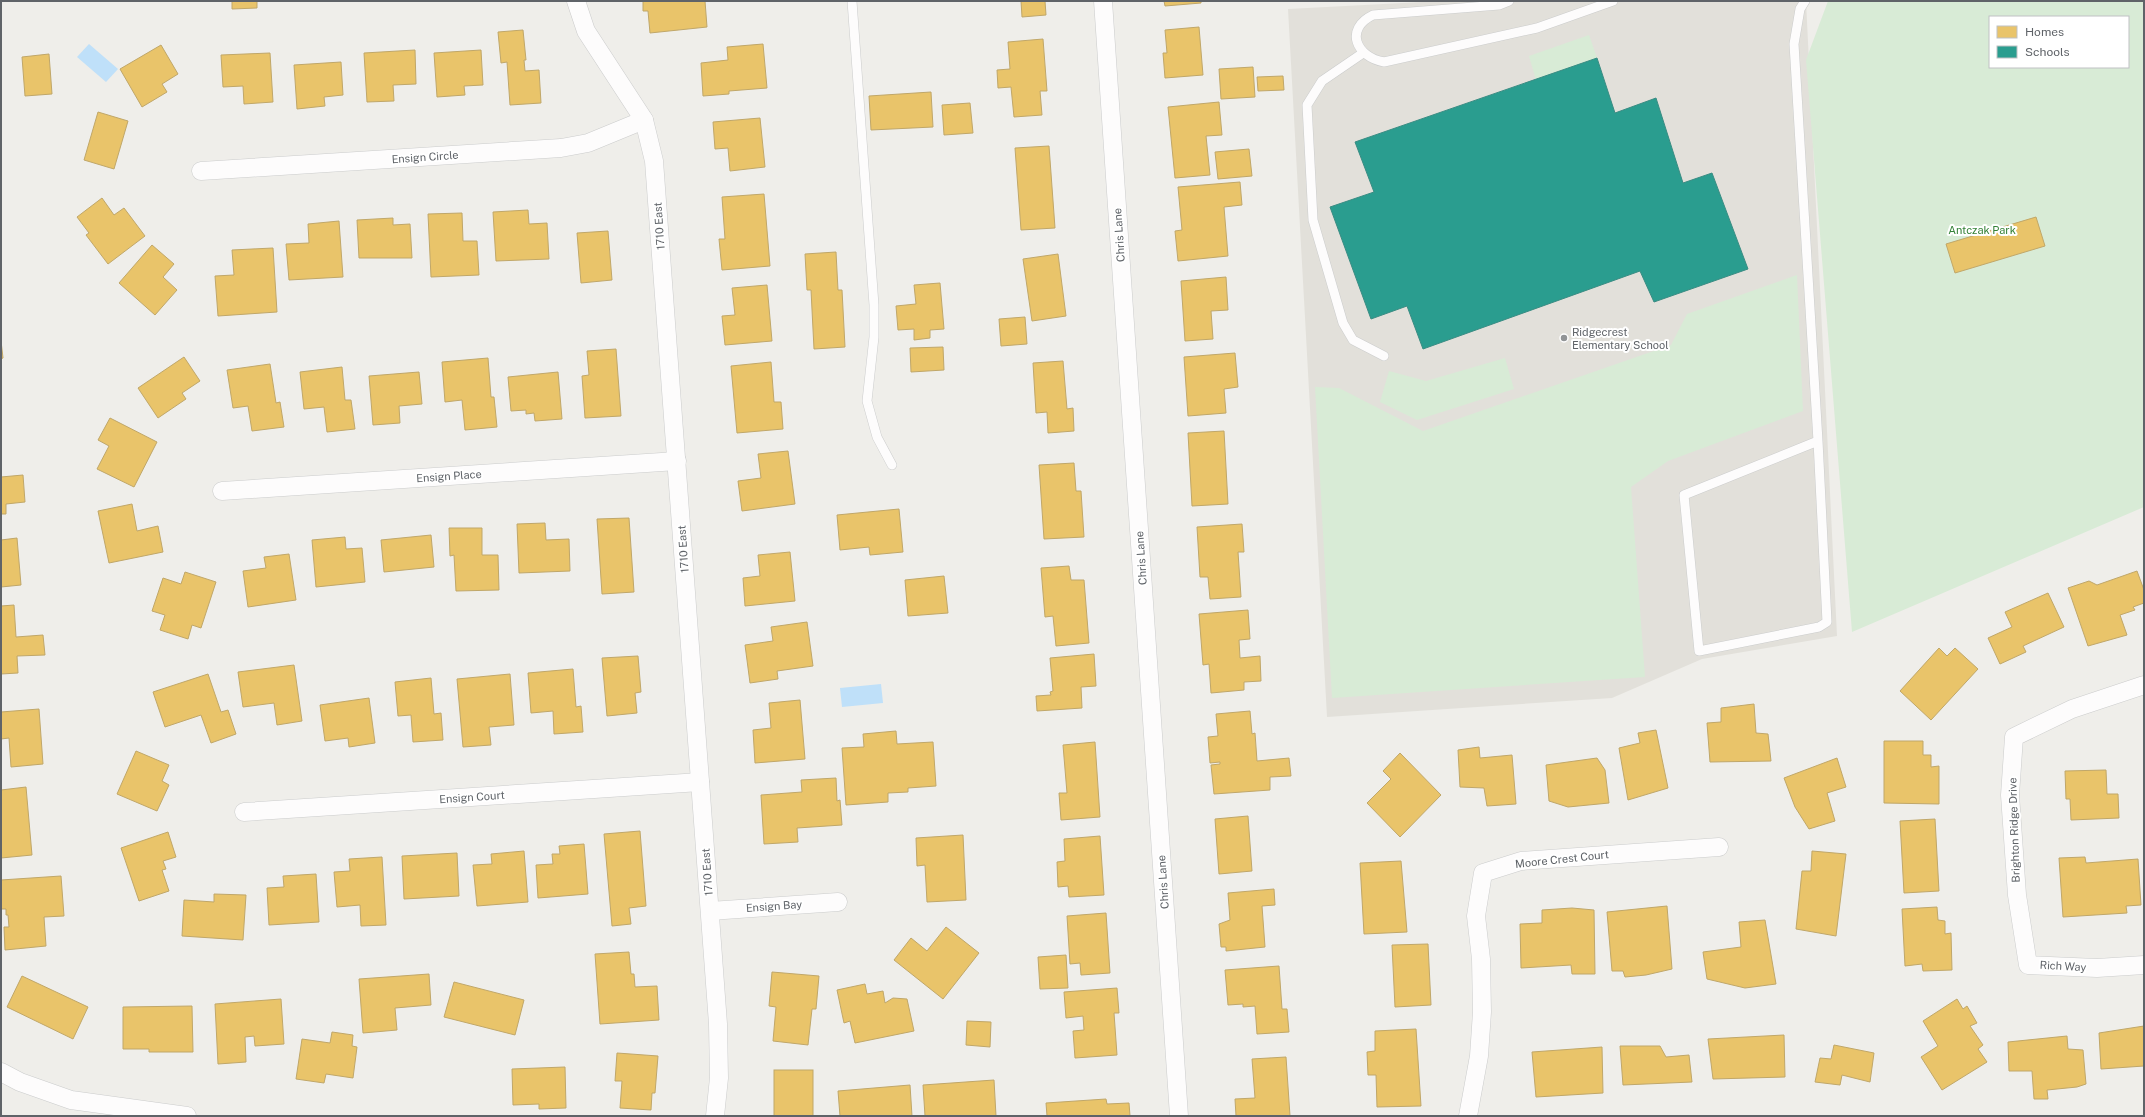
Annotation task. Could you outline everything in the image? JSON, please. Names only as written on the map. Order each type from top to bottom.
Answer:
[{"type":"street","name":"1710 East","points":[[576,1],[586,32],[644,120],[654,161],[718,1024],[719,1078],[715,1116]]},
{"type":"street","name":"Chris Lane","points":[[1103,1],[1180,1116]]},
{"type":"street","name":"Ensign Circle","points":[[201,171],[561,148],[588,143],[644,120]]},
{"type":"street","name":"Ensign Place","points":[[222,491],[677,461]]},
{"type":"street","name":"Brighton Ridge Drive","points":[[2017,895],[2010,795],[2014,737],[2072,709],[2144,685]]},
{"type":"street","name":"Ensign Court","points":[[244,812],[700,782]]},
{"type":"street","name":"Moore Crest Court","points":[[1468,1116],[1479,1056],[1482,1012],[1481,959],[1476,916],[1483,873],[1521,861],[1719,847]]},
{"type":"street","name":"Rich Way","points":[[2017,895],[2028,965],[2097,968],[2144,965]]},
{"type":"street","name":"Ensign Bay","points":[[710,911],[838,902]]},
{"type":"street","points":[[1,1072],[20,1082],[71,1100],[187,1116]]},
{"type":"lane","points":[[852,1],[874,305],[874,337],[867,401],[877,438],[892,465]]},
{"type":"lane","points":[[1509,1],[1498,5],[1373,15],[1364,19],[1358,29],[1357,43],[1363,53],[1374,60],[1384,62],[1537,28],[1614,1]]},
{"type":"lane","points":[[1805,1],[1800,9],[1794,44],[1818,441],[1827,622],[1819,627],[1699,651],[1684,495],[1818,441]]},
{"type":"lane","points":[[1363,53],[1322,81],[1307,105],[1313,220],[1343,323],[1353,340],[1384,356]]},
{"type":"shaded area","name":"Ridgecrest Elementary School","points":[[1441,1],[1806,1],[1837,636],[1702,659],[1612,698],[1327,717],[1288,9]]},
{"type":"green space","name":"Antczak Park","points":[[1828,1],[2144,1],[2144,507],[1852,632],[1806,60]]},
{"type":"green space","points":[[1589,35],[1597,58],[1536,80],[1529,56]]},
{"type":"green space","points":[[1797,275],[1803,411],[1668,461],[1631,487],[1645,677],[1332,698],[1315,387],[1339,388],[1423,431],[1671,345],[1687,314]]},
{"type":"green space","points":[[1505,358],[1514,389],[1417,420],[1380,402],[1389,371],[1426,381]]},
{"type":"water","points":[[89,44],[118,69],[106,82],[77,57]]},
{"type":"water","points":[[881,684],[883,703],[842,707],[840,688]]},
{"type":"building: Homes","points":[[232,1],[257,1],[257,8],[232,9]]},
{"type":"building: Homes","points":[[643,1],[705,1],[707,27],[650,33],[648,11],[643,11]]},
{"type":"building: Homes","points":[[1021,1],[1045,1],[1046,15],[1022,17]]},
{"type":"building: Homes","points":[[1164,1],[1201,1],[1201,3],[1165,6]]},
{"type":"building: Homes","points":[[1199,27],[1203,75],[1165,78],[1163,53],[1167,53],[1165,30]]},
{"type":"building: Homes","points":[[523,30],[526,60],[524,60],[525,71],[539,70],[541,103],[510,105],[507,62],[501,63],[498,32]]},
{"type":"building: Homes","points":[[1043,39],[1047,91],[1040,91],[1042,115],[1014,117],[1011,87],[998,88],[997,70],[1010,69],[1008,42]]},
{"type":"building: Homes","points":[[763,44],[767,88],[729,91],[729,94],[703,96],[701,63],[728,60],[727,47]]},
{"type":"building: Homes","points":[[161,45],[178,74],[162,84],[167,92],[142,107],[120,69]]},
{"type":"building: Homes","points":[[415,50],[416,84],[393,85],[394,101],[367,102],[364,53]]},
{"type":"building: Homes","points":[[481,50],[483,85],[464,86],[465,95],[437,97],[434,53]]},
{"type":"building: Homes","points":[[270,53],[273,102],[244,104],[243,86],[223,87],[221,55]]},
{"type":"building: Homes","points":[[49,54],[52,94],[25,96],[22,57]]},
{"type":"building: Homes","points":[[341,62],[343,95],[324,97],[325,106],[297,109],[294,65]]},
{"type":"building: Homes","points":[[1253,67],[1255,97],[1221,99],[1219,69]]},
{"type":"building: Homes","points":[[1283,76],[1284,90],[1258,91],[1257,77]]},
{"type":"building: Homes","points":[[931,92],[933,127],[871,130],[869,96]]},
{"type":"building: Homes","points":[[1219,102],[1222,135],[1206,136],[1210,175],[1175,178],[1168,107]]},
{"type":"building: Homes","points":[[970,103],[973,133],[944,135],[942,105]]},
{"type":"building: Homes","points":[[98,112],[128,121],[114,169],[84,160]]},
{"type":"building: Homes","points":[[760,118],[765,167],[730,171],[728,148],[715,149],[713,122]]},
{"type":"building: Homes","points":[[1049,146],[1055,228],[1021,230],[1015,148]]},
{"type":"building: Homes","points":[[1249,149],[1252,176],[1218,179],[1215,152]]},
{"type":"building: Homes","points":[[1240,182],[1242,205],[1224,207],[1228,256],[1178,261],[1175,231],[1182,230],[1178,187]]},
{"type":"building: Homes","points":[[764,194],[770,266],[722,270],[719,239],[725,239],[722,197]]},
{"type":"building: Homes","points":[[102,198],[114,215],[124,208],[145,236],[108,264],[86,235],[89,233],[77,217]]},
{"type":"building: Homes","points":[[528,210],[529,224],[547,223],[549,259],[496,261],[493,212]]},
{"type":"building: Homes","points":[[462,213],[463,241],[477,241],[479,275],[431,277],[428,214]]},
{"type":"building: Homes","points":[[2036,217],[2045,246],[1955,273],[1946,244]]},
{"type":"building: Homes","points":[[393,218],[393,225],[410,224],[412,258],[359,258],[357,220]]},
{"type":"building: Homes","points":[[339,221],[343,277],[289,280],[286,244],[309,243],[308,224]]},
{"type":"building: Homes","points":[[608,231],[612,280],[581,283],[577,233]]},
{"type":"building: Homes","points":[[152,245],[174,264],[163,277],[177,290],[155,315],[119,283]]},
{"type":"building: Homes","points":[[273,248],[277,312],[218,316],[215,276],[234,275],[232,250]]},
{"type":"building: Homes","points":[[836,252],[838,290],[842,290],[845,347],[814,349],[811,290],[807,290],[805,254]]},
{"type":"building: Homes","points":[[1058,254],[1066,316],[1032,321],[1023,259]]},
{"type":"building: Homes","points":[[1226,277],[1228,310],[1211,311],[1213,339],[1185,341],[1181,281]]},
{"type":"building: Homes","points":[[940,283],[944,329],[930,330],[930,338],[914,340],[914,329],[898,330],[896,306],[916,304],[914,285]]},
{"type":"building: Homes","points":[[767,285],[772,341],[725,345],[722,316],[735,315],[732,288]]},
{"type":"building: Homes","points":[[1025,317],[1027,344],[1001,346],[999,319]]},
{"type":"building: Homes","points":[[1,341],[3,358],[1,359]]},
{"type":"building: Homes","points":[[943,347],[944,370],[911,372],[910,348]]},
{"type":"building: Homes","points":[[616,349],[621,416],[585,418],[582,376],[589,375],[587,351]]},
{"type":"building: Homes","points":[[1235,353],[1238,387],[1224,389],[1226,413],[1188,416],[1184,357]]},
{"type":"building: Homes","points":[[184,357],[200,381],[182,393],[186,399],[158,418],[138,388]]},
{"type":"building: Homes","points":[[488,358],[491,397],[494,397],[497,427],[465,430],[462,400],[445,402],[442,362]]},
{"type":"building: Homes","points":[[1063,361],[1067,409],[1073,408],[1074,431],[1048,433],[1047,412],[1036,413],[1033,363]]},
{"type":"building: Homes","points":[[771,362],[774,402],[781,402],[783,429],[737,433],[731,366]]},
{"type":"building: Homes","points":[[270,364],[276,403],[280,402],[284,427],[252,431],[248,406],[233,408],[227,370]]},
{"type":"building: Homes","points":[[342,367],[345,400],[351,400],[355,429],[327,432],[324,407],[304,409],[300,372]]},
{"type":"building: Homes","points":[[419,372],[422,404],[399,406],[400,423],[373,425],[369,376]]},
{"type":"building: Homes","points":[[558,372],[562,419],[535,421],[534,413],[526,414],[526,410],[511,411],[508,377]]},
{"type":"building: Homes","points":[[110,418],[157,442],[134,487],[97,469],[109,446],[98,440]]},
{"type":"building: Homes","points":[[1224,431],[1228,504],[1192,506],[1188,433]]},
{"type":"building: Homes","points":[[788,451],[795,504],[742,511],[738,481],[761,478],[758,454]]},
{"type":"building: Homes","points":[[1074,463],[1076,491],[1081,491],[1084,537],[1044,539],[1039,465]]},
{"type":"building: Homes","points":[[23,475],[25,502],[6,504],[6,514],[1,514],[1,477]]},
{"type":"building: Homes","points":[[132,504],[137,531],[158,526],[163,552],[109,563],[98,511]]},
{"type":"building: Homes","points":[[899,509],[903,552],[870,555],[869,547],[840,550],[837,515]]},
{"type":"building: Homes","points":[[629,518],[634,592],[602,594],[597,519]]},
{"type":"building: Homes","points":[[545,523],[546,540],[569,539],[570,571],[519,573],[517,524]]},
{"type":"building: Homes","points":[[1242,524],[1244,552],[1238,552],[1241,597],[1210,599],[1208,577],[1200,577],[1197,527]]},
{"type":"building: Homes","points":[[449,528],[482,528],[482,555],[498,555],[499,590],[456,591],[454,555],[450,556]]},
{"type":"building: Homes","points":[[431,535],[434,567],[384,572],[381,540]]},
{"type":"building: Homes","points":[[345,537],[346,549],[362,548],[365,582],[316,587],[312,540]]},
{"type":"building: Homes","points":[[17,538],[21,585],[1,587],[1,540]]},
{"type":"building: Homes","points":[[790,552],[795,601],[745,606],[743,578],[760,576],[758,555]]},
{"type":"building: Homes","points":[[289,554],[296,600],[248,607],[243,571],[266,568],[264,557]]},
{"type":"building: Homes","points":[[1069,566],[1071,580],[1084,580],[1089,643],[1056,646],[1053,616],[1045,617],[1041,568]]},
{"type":"building: Homes","points":[[2137,571],[2144,590],[2144,603],[2133,607],[2135,610],[2120,615],[2127,635],[2088,646],[2068,588],[2089,581],[2097,585]]},
{"type":"building: Homes","points":[[185,572],[216,582],[201,628],[192,625],[188,639],[160,630],[165,615],[152,611],[163,578],[181,584]]},
{"type":"building: Homes","points":[[944,576],[948,613],[908,616],[905,580]]},
{"type":"building: Homes","points":[[2048,593],[2064,627],[2023,646],[2026,652],[2000,664],[1988,638],[2012,627],[2005,612]]},
{"type":"building: Homes","points":[[14,605],[16,637],[43,635],[45,655],[17,656],[18,673],[1,674],[1,606]]},
{"type":"building: Homes","points":[[1248,610],[1250,639],[1239,640],[1240,658],[1260,656],[1261,681],[1244,682],[1244,690],[1211,693],[1209,664],[1203,665],[1199,614]]},
{"type":"building: Homes","points":[[807,622],[813,666],[777,671],[778,679],[750,683],[745,645],[773,641],[771,627]]},
{"type":"building: Homes","points":[[1939,648],[1947,656],[1955,648],[1978,669],[1931,720],[1900,691]]},
{"type":"building: Homes","points":[[1094,654],[1096,686],[1081,687],[1082,708],[1037,711],[1036,696],[1051,695],[1050,692],[1053,691],[1050,658]]},
{"type":"building: Homes","points":[[638,656],[641,692],[635,693],[637,713],[607,716],[602,658]]},
{"type":"building: Homes","points":[[294,665],[302,721],[277,725],[274,703],[243,707],[238,672]]},
{"type":"building: Homes","points":[[573,669],[576,707],[581,706],[583,732],[554,734],[553,711],[531,713],[528,673]]},
{"type":"building: Homes","points":[[208,674],[221,712],[228,710],[236,734],[211,743],[201,715],[165,727],[153,692]]},
{"type":"building: Homes","points":[[510,674],[514,725],[489,727],[491,745],[463,747],[457,679]]},
{"type":"building: Homes","points":[[431,678],[434,714],[441,713],[443,740],[413,742],[411,715],[398,716],[395,682]]},
{"type":"building: Homes","points":[[369,698],[375,743],[349,747],[348,738],[325,741],[320,705]]},
{"type":"building: Homes","points":[[800,700],[805,759],[755,763],[753,730],[771,728],[769,703]]},
{"type":"building: Homes","points":[[1754,704],[1756,733],[1768,734],[1771,761],[1710,762],[1707,723],[1721,722],[1721,708]]},
{"type":"building: Homes","points":[[39,709],[43,764],[11,767],[9,738],[1,739],[1,712]]},
{"type":"building: Homes","points":[[1250,711],[1252,734],[1255,733],[1257,761],[1289,758],[1291,776],[1270,777],[1270,790],[1214,794],[1211,765],[1220,764],[1220,762],[1210,763],[1208,737],[1218,736],[1216,714]]},
{"type":"building: Homes","points":[[1656,730],[1668,788],[1628,800],[1619,748],[1640,743],[1638,733]]},
{"type":"building: Homes","points":[[896,731],[897,744],[933,742],[936,786],[908,788],[908,792],[888,793],[888,802],[846,805],[842,748],[864,747],[863,734]]},
{"type":"building: Homes","points":[[1884,741],[1923,741],[1923,755],[1931,755],[1931,767],[1939,766],[1939,804],[1884,803]]},
{"type":"building: Homes","points":[[1095,742],[1100,817],[1061,820],[1059,793],[1067,793],[1063,745]]},
{"type":"building: Homes","points":[[1479,747],[1480,758],[1512,755],[1516,804],[1487,806],[1484,788],[1460,787],[1458,750]]},
{"type":"building: Homes","points":[[136,751],[169,765],[162,781],[169,785],[157,811],[117,794]]},
{"type":"building: Homes","points":[[1400,753],[1441,795],[1400,837],[1367,803],[1391,779],[1383,771]]},
{"type":"building: Homes","points":[[1597,758],[1605,770],[1609,803],[1568,807],[1549,801],[1546,765]]},
{"type":"building: Homes","points":[[1837,758],[1846,787],[1827,793],[1835,821],[1809,829],[1795,807],[1784,778]]},
{"type":"building: Homes","points":[[2106,770],[2107,794],[2118,794],[2119,818],[2071,820],[2070,799],[2066,799],[2065,771]]},
{"type":"building: Homes","points":[[836,778],[837,801],[840,800],[842,825],[797,828],[798,842],[764,844],[761,795],[802,792],[801,780]]},
{"type":"building: Homes","points":[[26,787],[32,855],[1,858],[1,790]]},
{"type":"building: Homes","points":[[1248,816],[1252,871],[1219,874],[1215,819]]},
{"type":"building: Homes","points":[[1935,819],[1939,891],[1904,893],[1900,821]]},
{"type":"building: Homes","points":[[640,831],[646,906],[629,908],[631,924],[612,926],[604,834]]},
{"type":"building: Homes","points":[[168,832],[176,857],[163,861],[166,869],[162,870],[169,891],[139,901],[121,848]]},
{"type":"building: Homes","points":[[963,835],[966,900],[927,902],[925,865],[917,866],[916,838]]},
{"type":"building: Homes","points":[[1100,836],[1104,895],[1069,897],[1068,886],[1058,887],[1057,862],[1065,861],[1064,839]]},
{"type":"building: Homes","points":[[584,844],[588,894],[538,898],[536,865],[553,864],[552,854],[560,854],[559,846]]},
{"type":"building: Homes","points":[[524,851],[528,902],[477,906],[473,865],[492,864],[491,854]]},
{"type":"building: Homes","points":[[1812,851],[1846,854],[1836,936],[1796,929],[1802,871],[1811,871]]},
{"type":"building: Homes","points":[[457,853],[459,896],[404,899],[402,856]]},
{"type":"building: Homes","points":[[382,857],[386,925],[361,926],[360,905],[337,907],[334,872],[350,871],[349,859]]},
{"type":"building: Homes","points":[[2085,857],[2086,863],[2138,859],[2141,905],[2126,906],[2127,913],[2063,917],[2059,858]]},
{"type":"building: Homes","points":[[1401,861],[1407,932],[1364,934],[1360,863]]},
{"type":"building: Homes","points":[[316,874],[319,922],[269,925],[267,888],[284,887],[283,876]]},
{"type":"building: Homes","points":[[61,876],[64,916],[44,917],[46,946],[5,950],[4,927],[9,927],[6,909],[1,909],[1,880]]},
{"type":"building: Homes","points":[[1274,889],[1275,905],[1262,906],[1265,947],[1226,951],[1226,947],[1221,947],[1219,924],[1230,920],[1228,893]]},
{"type":"building: Homes","points":[[214,894],[246,895],[243,940],[182,936],[184,900],[214,902]]},
{"type":"building: Homes","points":[[1667,906],[1672,969],[1646,975],[1625,977],[1623,971],[1612,971],[1607,912]]},
{"type":"building: Homes","points":[[1937,907],[1938,920],[1945,921],[1945,934],[1951,933],[1952,970],[1923,971],[1922,964],[1905,966],[1902,909]]},
{"type":"building: Homes","points":[[1572,908],[1594,910],[1595,974],[1572,974],[1571,965],[1521,968],[1520,924],[1542,923],[1542,910]]},
{"type":"building: Homes","points":[[1106,913],[1110,973],[1081,975],[1080,963],[1070,964],[1067,916]]},
{"type":"building: Homes","points":[[1765,920],[1776,984],[1745,988],[1707,979],[1703,952],[1741,947],[1739,922]]},
{"type":"building: Homes","points":[[946,927],[979,953],[943,999],[894,960],[911,938],[927,951]]},
{"type":"building: Homes","points":[[1428,944],[1431,1005],[1395,1007],[1392,945]]},
{"type":"building: Homes","points":[[629,952],[631,974],[634,974],[635,987],[657,986],[659,1020],[600,1024],[595,954]]},
{"type":"building: Homes","points":[[1066,955],[1068,988],[1040,989],[1038,957]]},
{"type":"building: Homes","points":[[1279,966],[1282,1009],[1287,1009],[1289,1032],[1257,1034],[1255,1006],[1243,1007],[1243,1004],[1228,1005],[1225,970]]},
{"type":"building: Homes","points":[[772,972],[819,976],[816,1009],[812,1009],[808,1045],[773,1041],[776,1007],[769,1006]]},
{"type":"building: Homes","points":[[429,974],[431,1005],[395,1008],[397,1030],[363,1033],[359,979]]},
{"type":"building: Homes","points":[[22,976],[88,1007],[73,1039],[7,1007]]},
{"type":"building: Homes","points":[[454,982],[524,1000],[515,1035],[444,1017]]},
{"type":"building: Homes","points":[[865,984],[867,994],[883,991],[885,1003],[893,998],[907,999],[914,1031],[855,1043],[850,1021],[844,1023],[837,990]]},
{"type":"building: Homes","points":[[1117,988],[1119,1013],[1114,1013],[1117,1055],[1075,1058],[1073,1031],[1084,1030],[1083,1016],[1066,1018],[1064,992]]},
{"type":"building: Homes","points":[[281,999],[284,1044],[255,1046],[254,1036],[245,1037],[246,1062],[218,1064],[215,1004]]},
{"type":"building: Homes","points":[[1957,999],[1963,1009],[1967,1006],[1977,1023],[1970,1026],[1983,1045],[1978,1049],[1987,1062],[1942,1090],[1921,1057],[1938,1046],[1923,1021]]},
{"type":"building: Homes","points":[[192,1006],[193,1052],[149,1052],[149,1049],[123,1049],[123,1007]]},
{"type":"building: Homes","points":[[967,1021],[991,1022],[990,1047],[966,1045]]},
{"type":"building: Homes","points":[[2144,1026],[2144,1066],[2101,1069],[2099,1033]]},
{"type":"building: Homes","points":[[1416,1029],[1421,1106],[1377,1107],[1376,1075],[1368,1075],[1367,1052],[1375,1051],[1375,1031]]},
{"type":"building: Homes","points":[[332,1032],[353,1035],[352,1046],[357,1047],[353,1078],[326,1074],[324,1083],[296,1079],[302,1039],[330,1043]]},
{"type":"building: Homes","points":[[1784,1035],[1785,1077],[1713,1079],[1708,1039]]},
{"type":"building: Homes","points":[[2067,1036],[2068,1049],[2083,1050],[2086,1084],[2077,1087],[2047,1090],[2048,1099],[2034,1099],[2032,1071],[2009,1071],[2008,1042]]},
{"type":"building: Homes","points":[[1834,1045],[1874,1053],[1870,1082],[1842,1075],[1840,1085],[1815,1082],[1820,1058],[1831,1059]]},
{"type":"building: Homes","points":[[1620,1046],[1660,1046],[1666,1057],[1689,1055],[1692,1082],[1623,1085]]},
{"type":"building: Homes","points":[[1602,1047],[1603,1093],[1536,1097],[1532,1052]]},
{"type":"building: Homes","points":[[617,1053],[658,1056],[655,1093],[652,1093],[651,1110],[620,1108],[622,1081],[615,1081]]},
{"type":"building: Homes","points":[[1286,1057],[1290,1116],[1236,1116],[1235,1099],[1255,1098],[1252,1059]]},
{"type":"building: Homes","points":[[565,1067],[566,1108],[539,1109],[539,1104],[513,1105],[512,1069]]},
{"type":"building: Homes","points":[[774,1070],[813,1070],[813,1116],[774,1116]]},
{"type":"building: Homes","points":[[994,1080],[996,1116],[925,1116],[923,1085]]},
{"type":"building: Homes","points":[[910,1085],[912,1116],[840,1116],[838,1091]]},
{"type":"building: Homes","points":[[1106,1099],[1107,1104],[1129,1103],[1130,1116],[1047,1116],[1046,1103]]},
{"type":"building: Schools","points":[[1597,58],[1615,113],[1656,98],[1683,183],[1712,173],[1748,269],[1654,302],[1640,271],[1423,349],[1407,306],[1371,319],[1330,207],[1374,192],[1355,142]]},
{"type":"place","name":"Ridgecrest Elementary School","points":[[1564,338]]}]
